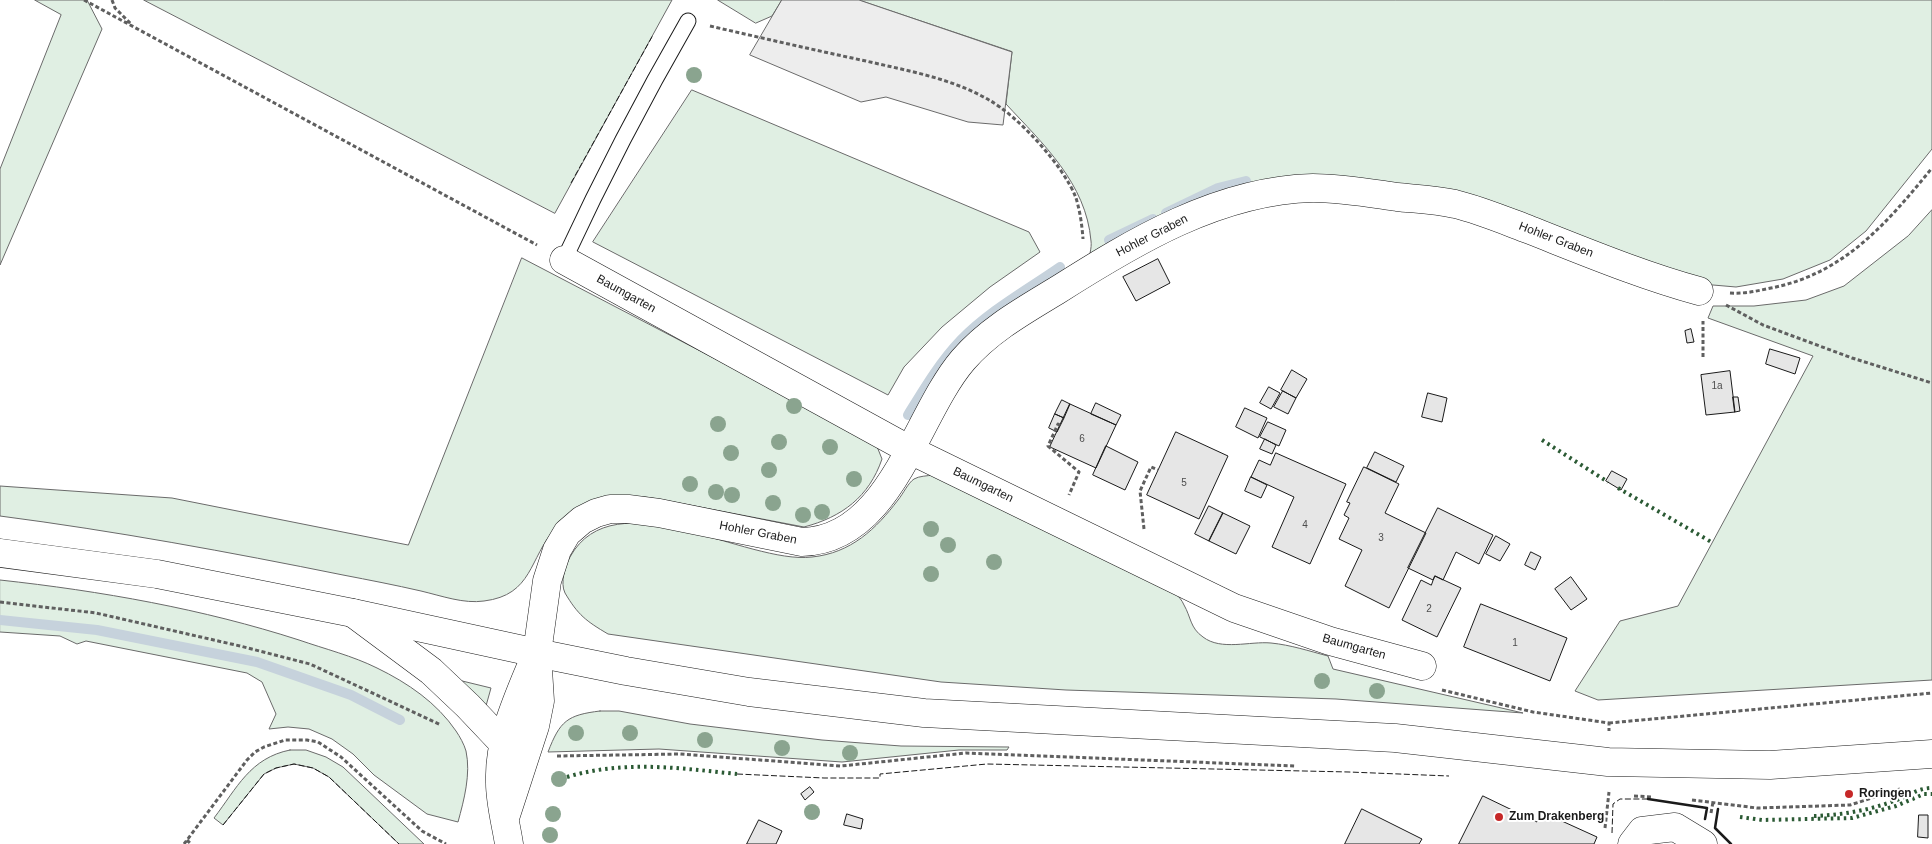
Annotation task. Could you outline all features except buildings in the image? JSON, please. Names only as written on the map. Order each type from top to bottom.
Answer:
[{"type":"street","name":"Hohler Graben","points":[[507,831],[535,726],[540,700],[537,653],[547,581],[553,560],[567,532],[582,520],[596,513],[610,509],[628,509],[659,513],[785,539],[814,542],[832,536],[863,516],[893,478],[940,394],[962,362],[980,342],[1003,323],[1085,272],[1147,236],[1192,215],[1271,192],[1312,188],[1356,190],[1455,204],[1525,228],[1657,279],[1699,290]]},
{"type":"street","name":"Baumgarten","points":[[564,260],[910,450],[1057,520],[1234,608],[1429,677]]},
{"type":"street","points":[[0,554],[158,574],[626,671],[749,692],[924,713],[1395,738],[1608,762],[1770,765],[1932,754]]},
{"type":"street","points":[[352,613],[431,671],[504,744]]},
{"type":"street","name":"Hohler Graben","points":[[507,831],[500,781],[504,744],[520,694],[537,653]]},
{"type":"street","points":[[1632,844],[1642,831],[1675,827],[1703,844]]},
{"type":"lane","points":[[564,260],[590,202],[650,86],[688,21]]},
{"type":"path","points":[[84,0],[564,260]]},
{"type":"path","points":[[112,0],[115,8],[133,27]]},
{"type":"path","points":[[688,21],[944,79],[989,100],[1014,118],[1047,153],[1065,178],[1076,198],[1082,222],[1085,272]]},
{"type":"path","points":[[1699,290],[1742,294],[1786,285],[1831,267],[1872,236],[1903,204],[1932,168]]},
{"type":"path","points":[[1699,290],[1763,325],[1852,358],[1932,384]]},
{"type":"path","points":[[1057,520],[1079,472],[1048,446],[1058,424],[1060,425]]},
{"type":"path","points":[[1147,564],[1140,491],[1151,467],[1158,470]]},
{"type":"path","points":[[1429,677],[1533,712],[1609,723],[1932,693]]},
{"type":"path","points":[[1604,836],[1609,794],[1609,723]]},
{"type":"path","points":[[184,844],[255,752],[275,743],[297,739],[318,742],[341,757],[422,831],[446,844]]},
{"type":"path","points":[[1712,808],[1713,802],[1757,808],[1850,805],[1901,788]]},
{"type":"path","points":[[187,840],[191,844]]},
{"type":"green space","points":[[35,0],[87,0],[102,29],[0,265],[0,169],[61,15]]},
{"type":"green space","points":[[144,0],[672,0],[555,213]]},
{"type":"green space","points":[[718,0],[782,0],[772,16],[756,23]]},
{"type":"green space","points":[[859,0],[1932,0],[1932,149],[1866,231],[1830,260],[1783,279],[1736,287],[1690,283],[1510,213],[1307,182],[1088,263],[1091,244],[1087,220],[1081,201],[1072,183],[1048,150],[1006,104],[1012,52]]},
{"type":"green space","points":[[692,90],[1029,232],[1040,252],[990,287],[942,327],[904,367],[888,395],[593,242]]},
{"type":"green space","points":[[1932,210],[1932,680],[1598,700],[1575,691],[1620,621],[1678,606],[1813,356],[1708,318],[1713,306],[1754,306],[1806,300],[1844,286],[1908,236]]},
{"type":"green space","points":[[522,258],[867,438],[878,449],[882,459],[870,484],[862,495],[842,511],[830,518],[804,527],[658,499],[636,497],[559,526],[546,540],[528,574],[521,583],[512,591],[500,597],[476,602],[453,599],[215,550],[86,528],[0,516],[0,486],[172,498],[408,545]]},
{"type":"green space","points":[[933,475],[1175,593],[1183,603],[1196,630],[1210,641],[1227,645],[1271,643],[1293,647],[1328,656],[1333,669],[1523,713],[1336,699],[1066,690],[941,682],[608,634],[588,621],[565,593],[564,575],[570,557],[590,534],[617,524],[649,524],[683,530],[785,556],[812,557],[826,555],[851,545],[871,530],[890,511],[914,479]]},
{"type":"green space","points":[[0,580],[114,596],[189,610],[263,629],[339,653],[389,674],[411,687],[440,711],[463,743],[468,769],[458,822],[427,814],[374,775],[353,754],[332,739],[309,729],[288,727],[269,729],[276,714],[262,682],[247,673],[86,641],[77,644],[60,636],[0,632]]},
{"type":"green space","points":[[450,678],[491,688],[484,713]]},
{"type":"green space","points":[[600,711],[619,711],[690,724],[822,740],[901,746],[1009,747],[1007,750],[959,750],[842,762],[659,749],[548,752],[561,726],[566,721],[580,715]]},
{"type":"green space","points":[[290,750],[306,750],[326,757],[343,767],[424,844],[399,844],[329,777],[313,768],[294,764],[276,768],[264,774],[223,825],[214,818],[254,767],[276,754]]},
{"type":"shaded area","points":[[782,0],[859,0],[1012,52],[1003,125],[968,122],[886,97],[861,102],[750,55]]},
{"type":"waterway","points":[[1166,213],[1218,188],[1246,181]]},
{"type":"waterway","points":[[1109,240],[1153,219]]},
{"type":"waterway","points":[[908,415],[953,348],[972,329],[996,310],[1060,267]]},
{"type":"waterway","points":[[0,620],[97,630],[257,662],[351,695],[400,720]]},
{"type":"hedge","points":[[1542,440],[1608,482]]},
{"type":"hedge","points":[[1618,488],[1713,543]]},
{"type":"hedge","points":[[567,777],[588,772],[630,767],[672,768],[737,774]]},
{"type":"hedge","points":[[1814,816],[1843,814],[1863,810],[1896,800],[1916,791],[1932,788]]},
{"type":"hedge","points":[[1740,817],[1762,820],[1852,818],[1896,806],[1924,794],[1932,794]]},
{"type":"fence","points":[[571,183],[653,35]]},
{"type":"fence","points":[[223,825],[264,774],[276,768],[294,764],[313,768],[329,777],[399,844]]},
{"type":"fence","points":[[737,774],[824,778],[880,778],[880,774],[987,764],[1449,776]]},
{"type":"fence","points":[[1612,833],[1613,804],[1620,799],[1648,799]]},
{"type":"wall","points":[[1648,799],[1707,808],[1705,819]]},
{"type":"wall","points":[[1718,809],[1715,828],[1731,844]]},
{"type":"place","name":"Roringen","points":[[1849,794]]},
{"type":"place","name":"Zum Drakenberg","points":[[1499,817]]}]
